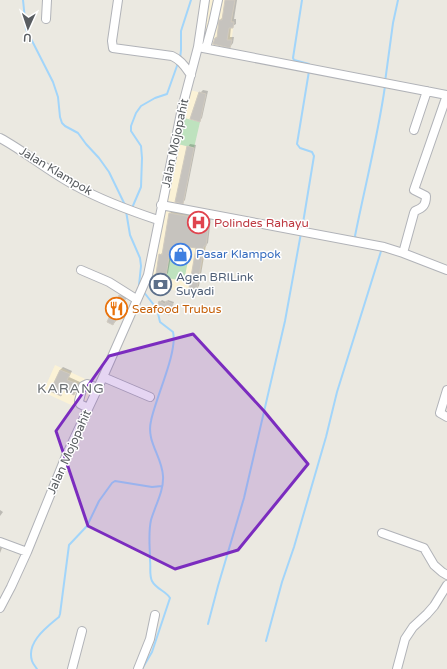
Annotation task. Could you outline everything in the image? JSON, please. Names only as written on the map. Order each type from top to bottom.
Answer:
[{"type":"street","points":[[46,19],[47,0]]},
{"type":"street","points":[[118,0],[112,42],[113,48],[159,54],[179,60],[191,75]]},
{"type":"street","points":[[218,0],[208,39],[202,48],[447,95],[414,190],[425,195],[425,203],[423,208],[416,211],[414,214],[403,253]]},
{"type":"street","points":[[205,4],[215,10]]},
{"type":"street","name":"Jalan Mojopahit","points":[[0,608],[11,588],[27,552],[66,456],[103,377],[149,272],[161,205],[191,75],[202,48],[199,36],[205,4]]},
{"type":"street","points":[[199,36],[208,39]]},
{"type":"street","points":[[414,130],[428,91]]},
{"type":"street","name":"Jalan Klampok","points":[[0,138],[76,186],[121,206],[158,220]]},
{"type":"street","points":[[161,205],[380,247],[403,253],[447,270]]},
{"type":"street","points":[[81,270],[109,282],[137,298]]},
{"type":"street","points":[[103,377],[150,397]]},
{"type":"street","points":[[88,408],[80,404],[79,401],[84,386],[88,384],[98,388]]},
{"type":"street","points":[[447,390],[440,413],[447,418]]},
{"type":"street","points":[[382,533],[424,548],[434,565],[447,575]]},
{"type":"street","points":[[0,542],[27,552]]},
{"type":"street","points":[[397,669],[405,639],[413,627],[434,606],[447,585]]},
{"type":"street","points":[[138,669],[150,639],[155,615]]},
{"type":"street","points":[[72,669],[82,631]]},
{"type":"highlighted area","points":[[193,334],[264,411],[308,464],[238,550],[175,569],[88,526],[56,431],[109,356]]},
{"type":"shaded area","points":[[208,0],[235,0],[230,51],[202,45]]},
{"type":"shaded area","points":[[190,90],[206,94],[200,122],[184,118]]},
{"type":"shaded area","points":[[178,144],[194,148],[183,206],[166,203]]},
{"type":"shaded area","name":"Pasar Klampok","points":[[164,210],[195,216],[190,245],[206,247],[196,295],[150,285]]},
{"type":"shaded area","points":[[55,365],[94,383],[82,410],[43,392]]},
{"type":"green space","points":[[184,118],[200,122],[194,148],[178,144]]},
{"type":"green space","points":[[166,252],[189,256],[184,281],[162,277]]},
{"type":"building","points":[[225,0],[235,0],[231,22],[234,22],[233,28],[229,28],[227,40],[232,40],[230,48],[213,44],[215,38],[217,38],[219,20],[222,20]]},
{"type":"building","points":[[199,92],[206,94],[200,122],[190,119]]},
{"type":"building","points":[[187,146],[194,148],[183,204],[175,202]]},
{"type":"building","points":[[169,213],[209,220],[206,246],[204,246],[197,289],[189,288],[196,248],[176,245],[175,253],[172,252],[171,257],[169,257],[166,276],[156,274],[159,254],[162,255]]},
{"type":"building","name":"Seafood Trubus","points":[[119,295],[125,299],[113,325],[107,322]]},
{"type":"building","points":[[159,301],[165,304],[166,301],[173,304],[169,315],[159,311],[160,308],[157,307]]},
{"type":"building","points":[[60,370],[70,374],[67,380],[78,384],[74,395],[63,390],[61,396],[50,391]]},
{"type":"waterway","points":[[23,0],[26,29],[53,82],[58,97],[62,123],[78,133],[99,158],[109,172],[125,205]]},
{"type":"waterway","points":[[180,59],[181,31],[191,0]]},
{"type":"waterway","points":[[302,0],[293,58],[294,60],[309,64],[310,67]]},
{"type":"waterway","points":[[385,82],[393,23],[398,0]]},
{"type":"waterway","points":[[132,208],[141,187],[142,158],[141,146],[131,131],[131,126],[136,113],[141,106],[155,98],[167,94],[178,63]]},
{"type":"waterway","points":[[302,229],[314,156],[312,152],[300,148],[297,144],[309,71]]},
{"type":"waterway","points":[[356,238],[355,236],[385,86]]},
{"type":"waterway","points":[[126,211],[130,235],[140,258],[140,288]]},
{"type":"waterway","points":[[208,624],[244,498],[285,321],[301,233]]},
{"type":"waterway","points":[[266,641],[282,582],[294,547],[326,437],[337,392],[382,248]]},
{"type":"waterway","points":[[142,669],[152,652],[170,598],[154,584],[151,576],[149,540],[150,525],[161,493],[163,476],[160,462],[152,442],[150,429],[153,412],[169,363],[174,341],[173,332],[160,322],[157,309],[143,291]]},
{"type":"waterway","points":[[37,669],[32,661],[32,648],[35,641],[44,630],[59,617],[69,545],[87,526],[99,501],[115,481],[152,487],[162,486]]},
{"type":"place","name":"Polindes Rahayu","points":[[198,223]]},
{"type":"place","name":"Pasar Klampok","points":[[180,254]]},
{"type":"place","name":"Agen BRILink Suyadi","points":[[161,284]]},
{"type":"place","name":"Seafood Trubus","points":[[117,309]]},
{"type":"district","name":"KARANG","points":[[71,388]]}]
